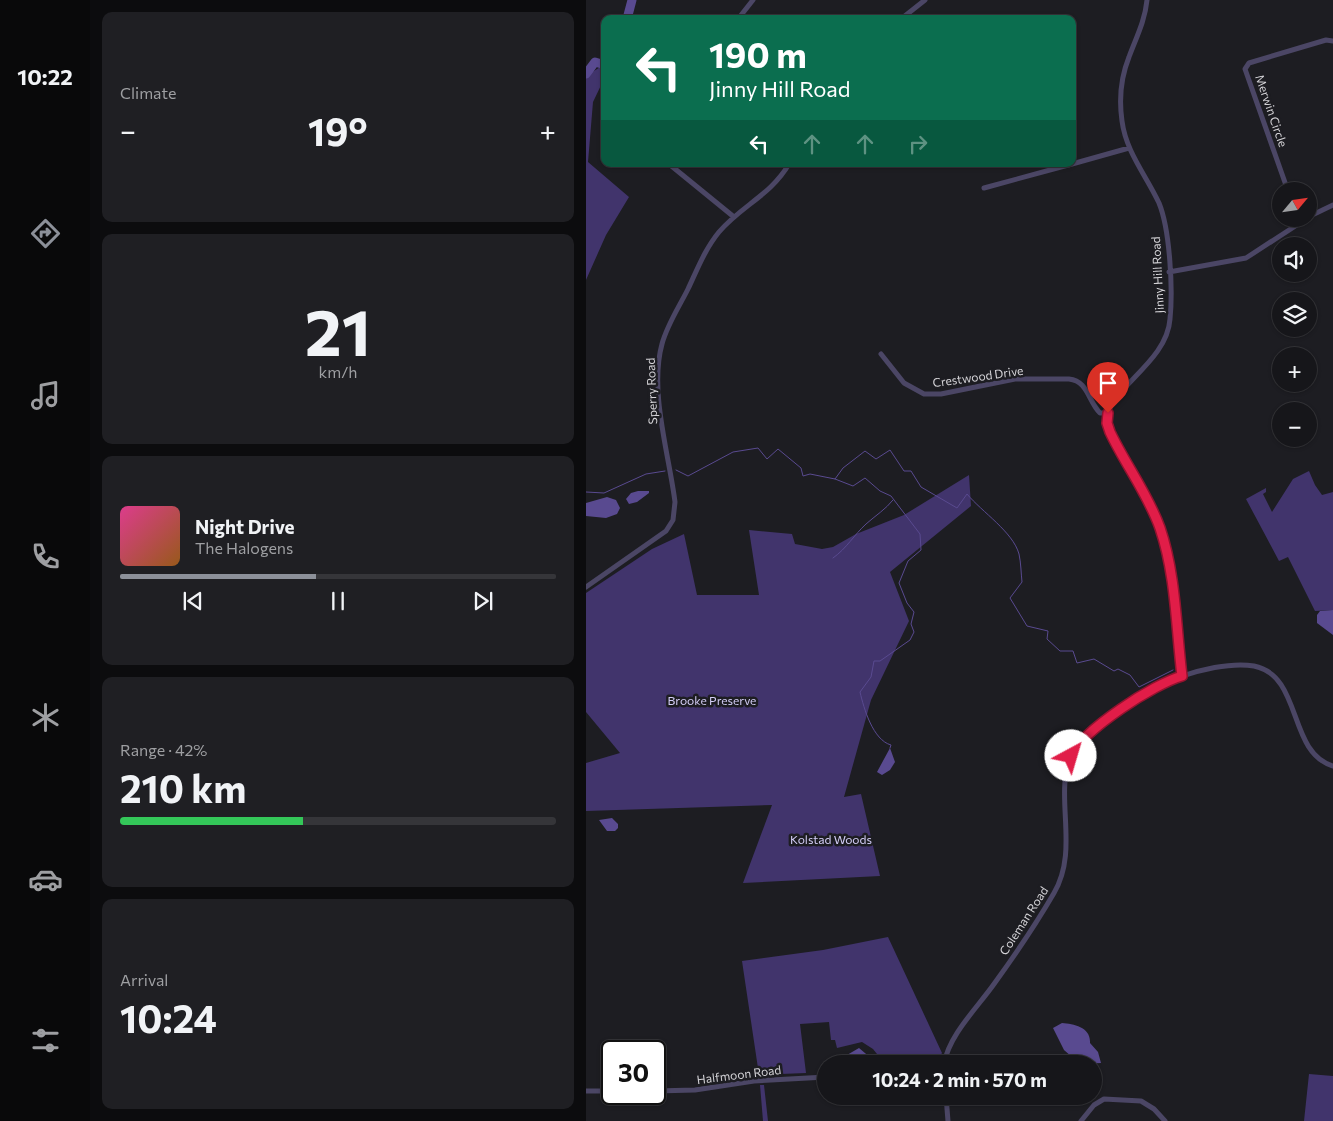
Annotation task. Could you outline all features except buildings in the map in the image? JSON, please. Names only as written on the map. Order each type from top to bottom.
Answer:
[{"type":"street","points":[[741,15],[753,0]]},
{"type":"street","points":[[906,15],[925,0]]},
{"type":"street","name":"Jinny Hill Road","points":[[1108,413],[1116,398],[1156,356],[1165,341],[1170,320],[1167,240],[1160,205],[1129,148],[1121,115],[1123,80],[1144,18],[1147,0]]},
{"type":"street","name":"Merwin Circle","points":[[1285,182],[1245,69],[1249,63],[1326,40],[1333,41]]},
{"type":"street","points":[[1076,163],[1129,148]]},
{"type":"street","points":[[673,167],[734,217]]},
{"type":"street","name":"Sperry Road","points":[[586,587],[658,539],[673,520],[675,502],[660,389],[661,350],[667,330],[715,237],[734,217],[771,189],[787,167]]},
{"type":"street","points":[[984,188],[1061,167]]},
{"type":"street","points":[[1317,213],[1333,206]]},
{"type":"street","points":[[1169,272],[1246,258],[1288,228]]},
{"type":"street","name":"Crestwood Drive","points":[[881,354],[904,383],[924,394],[941,394],[1015,379],[1069,379],[1076,380],[1083,386],[1100,413],[1108,413]]},
{"type":"street","points":[[1108,413],[1107,423],[1110,432],[1153,512],[1163,538],[1173,587],[1182,676]]},
{"type":"street","name":"Coleman Road","points":[[948,1055],[955,1038],[1013,957],[1058,887],[1065,861],[1066,776],[1074,750],[1089,734],[1139,698],[1159,686],[1182,676],[1237,666],[1256,667],[1268,672],[1281,685],[1313,752],[1323,761],[1333,766]]},
{"type":"street","name":"Halfmoon Road","points":[[666,1091],[696,1090],[754,1081],[817,1078]]},
{"type":"street","points":[[586,1091],[601,1091]]},
{"type":"street","points":[[1081,1121],[1094,1105],[1104,1098],[1140,1101],[1154,1109],[1166,1121]]},
{"type":"street","points":[[947,1105],[948,1121]]},
{"type":"green space","points":[[601,67],[601,85],[593,102],[588,162],[629,197],[606,235],[586,280],[586,76]]},
{"type":"green space","points":[[1309,471],[1322,495],[1333,492],[1333,610],[1315,611],[1288,557],[1279,561],[1246,499],[1266,488],[1266,492],[1263,494],[1272,512],[1293,479]]},
{"type":"green space","name":"Brooke Preserve","points":[[969,475],[971,506],[890,572],[909,621],[871,700],[844,797],[861,794],[880,876],[743,883],[772,805],[586,811],[586,763],[620,753],[586,712],[586,593],[652,549],[684,534],[697,595],[759,595],[749,530],[792,534],[795,544],[822,549],[833,547],[856,534],[904,515]]},
{"type":"green space","points":[[888,937],[942,1053],[941,1055],[878,1055],[873,1049],[862,1042],[837,1048],[835,1040],[831,1040],[829,1022],[800,1024],[806,1073],[759,1075],[742,961],[823,950]]},
{"type":"green space","points":[[1309,1074],[1333,1076],[1333,1121],[1304,1121]]},
{"type":"green space","points":[[760,1085],[764,1085],[768,1121],[763,1121]]},
{"type":"shaded area","points":[[649,491],[649,493],[637,502],[629,504],[626,499],[631,493]]},
{"type":"shaded area","points":[[607,497],[616,500],[620,508],[617,514],[606,518],[586,516],[586,503]]},
{"type":"shaded area","points":[[1333,610],[1333,635],[1317,623],[1317,615],[1320,611]]},
{"type":"shaded area","points":[[890,748],[895,762],[890,770],[882,775],[877,772]]},
{"type":"shaded area","points":[[612,818],[618,824],[618,828],[615,831],[607,831],[599,820]]},
{"type":"shaded area","points":[[1062,1023],[1081,1027],[1088,1033],[1090,1043],[1099,1055],[1070,1055],[1064,1050],[1053,1028]]},
{"type":"shaded area","points":[[859,1048],[867,1055],[847,1055]]},
{"type":"waterway","points":[[628,15],[632,0]]},
{"type":"waterway","points":[[586,74],[595,62],[601,64]]},
{"type":"waterway","points":[[676,470],[688,476],[733,452],[758,448],[767,459],[778,449],[801,468],[803,476],[810,474],[835,479],[843,468],[865,451],[876,459],[890,450],[904,471],[911,471],[921,487],[957,508],[967,494],[1004,530],[1016,546],[1021,564],[1022,582],[1010,598],[1027,626],[1048,631],[1047,639],[1060,651],[1073,651],[1077,663],[1094,659],[1114,671],[1118,669],[1130,675],[1139,687],[1173,670]]},
{"type":"waterway","points":[[586,492],[604,493],[646,474],[665,471]]},
{"type":"waterway","points":[[835,479],[853,486],[865,478],[880,491],[891,496],[920,534],[921,550],[908,561],[899,583],[907,603],[914,612],[911,624],[914,632],[910,640],[880,661],[874,661],[871,677],[860,692],[874,731],[891,745],[890,748]]},
{"type":"waterway","points":[[833,558],[866,524],[893,500]]},
{"type":"route","points":[[1071,756],[1083,739],[1126,706],[1168,681],[1182,676],[1173,587],[1163,538],[1144,494],[1113,439],[1107,423],[1108,413]]},
{"type":"park label","name":"Kolstad Woods","points":[[831,840]]}]
